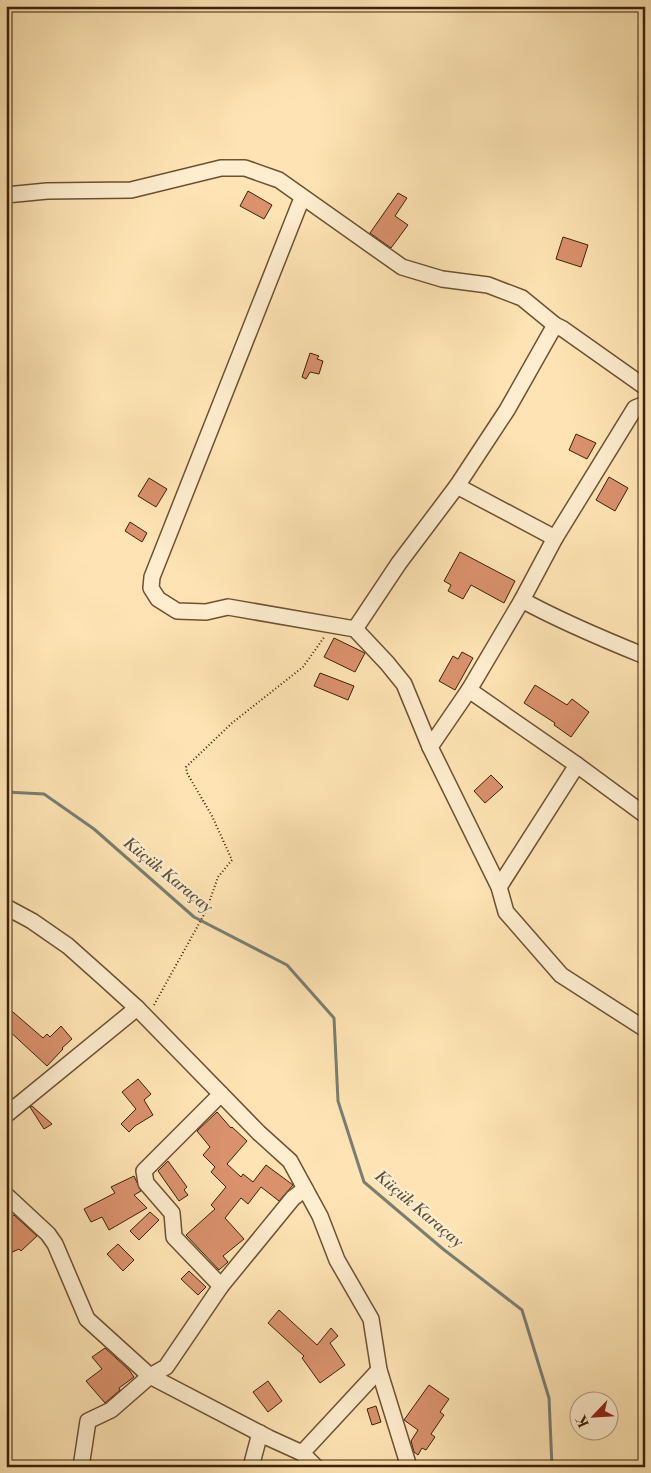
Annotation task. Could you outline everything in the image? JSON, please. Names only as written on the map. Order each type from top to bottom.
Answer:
[{"type":"street","points":[[6,195],[131,190],[221,168],[245,168],[279,180],[402,267],[442,279],[488,285],[522,298],[555,325],[563,328],[645,388]]},
{"type":"street","points":[[302,198],[152,577],[151,588],[158,599],[177,611],[206,612],[228,607],[355,629],[404,684],[430,746],[499,886],[506,912],[562,975],[645,1029]]},
{"type":"street","points":[[355,629],[399,564],[457,486],[507,410],[555,325]]},
{"type":"street","points":[[430,746],[469,690],[522,600],[555,538],[635,408],[645,404]]},
{"type":"street","points":[[457,486],[555,538]]},
{"type":"street","points":[[522,600],[542,611],[645,656]]},
{"type":"street","points":[[469,690],[645,815]]},
{"type":"street","points":[[499,886],[577,765]]},
{"type":"street","points":[[7,908],[32,921],[68,946],[142,1013],[259,1133],[290,1160],[320,1216],[337,1260],[371,1319],[379,1370],[409,1467]]},
{"type":"street","points":[[6,1115],[142,1013]]},
{"type":"street","points":[[221,1094],[144,1170],[146,1183],[172,1214],[174,1237],[221,1286]]},
{"type":"street","points":[[81,1467],[88,1421],[111,1410],[150,1376],[166,1367],[221,1286],[293,1198],[305,1188]]},
{"type":"street","points":[[6,1195],[48,1234],[55,1244],[87,1319],[150,1376],[302,1453],[316,1467]]},
{"type":"street","points":[[302,1453],[379,1370]]},
{"type":"street","points":[[251,1467],[260,1433]]},
{"type":"path","points":[[142,1013],[197,927],[218,877],[232,860],[212,816],[188,774],[186,767],[232,723],[303,667],[325,636],[328,624]]},
{"type":"building","points":[[248,191],[272,205],[264,219],[240,206]]},
{"type":"building","points":[[398,193],[407,198],[395,216],[408,225],[391,248],[370,233]]},
{"type":"building","points":[[563,237],[588,245],[581,267],[556,259]]},
{"type":"building","points":[[310,353],[319,356],[317,359],[323,361],[319,374],[310,372],[306,379],[302,377]]},
{"type":"building","points":[[576,434],[596,443],[587,459],[569,450]]},
{"type":"building","points":[[609,477],[628,488],[615,511],[596,500]]},
{"type":"building","points":[[149,478],[167,489],[156,507],[138,496]]},
{"type":"building","points":[[130,522],[147,533],[142,542],[125,531]]},
{"type":"building","points":[[460,552],[515,581],[504,603],[471,585],[463,599],[448,591],[451,585],[444,581]]},
{"type":"building","points":[[334,638],[365,653],[355,672],[324,657]]},
{"type":"building","points":[[462,652],[473,658],[455,690],[439,681],[453,656],[458,659]]},
{"type":"building","points":[[320,673],[354,686],[348,700],[314,686]]},
{"type":"building","points":[[535,685],[567,705],[572,699],[589,712],[571,737],[554,725],[555,723],[524,703]]},
{"type":"building","points":[[491,775],[503,787],[485,803],[474,791]]},
{"type":"building","points":[[6,1006],[43,1038],[47,1034],[50,1037],[61,1026],[72,1039],[47,1066],[6,1028]]},
{"type":"building","points":[[138,1079],[151,1094],[144,1100],[153,1115],[129,1132],[121,1124],[136,1109],[122,1092]]},
{"type":"building","points":[[32,1106],[52,1124],[44,1129],[30,1107]]},
{"type":"building","points":[[217,1112],[231,1128],[247,1141],[227,1164],[241,1177],[243,1174],[253,1182],[266,1165],[293,1185],[279,1201],[261,1187],[248,1204],[241,1198],[225,1218],[244,1239],[223,1256],[228,1262],[219,1270],[186,1235],[215,1209],[211,1205],[226,1187],[211,1172],[215,1167],[203,1155],[210,1147],[197,1131]]},
{"type":"building","points":[[168,1161],[187,1187],[184,1190],[188,1195],[179,1201],[158,1171]]},
{"type":"building","points":[[134,1176],[141,1191],[134,1195],[147,1208],[109,1230],[102,1217],[91,1222],[84,1209],[115,1193],[111,1187]]},
{"type":"building","points":[[150,1212],[159,1220],[139,1240],[130,1231]]},
{"type":"building","points":[[14,1215],[37,1236],[21,1251],[19,1249],[6,1255],[6,1220]]},
{"type":"building","points":[[118,1244],[134,1260],[123,1271],[107,1254]]},
{"type":"building","points":[[189,1271],[206,1287],[198,1295],[181,1279]]},
{"type":"building","points":[[279,1310],[317,1345],[331,1328],[338,1336],[330,1343],[345,1365],[320,1383],[302,1358],[304,1356],[268,1323]]},
{"type":"building","points":[[105,1348],[134,1377],[119,1388],[120,1390],[105,1403],[86,1381],[102,1369],[92,1357]]},
{"type":"building","points":[[268,1381],[282,1401],[268,1412],[253,1392]]},
{"type":"building","points":[[429,1385],[449,1399],[440,1412],[444,1415],[431,1434],[435,1437],[426,1450],[422,1448],[418,1455],[414,1452],[411,1441],[418,1430],[404,1420]]},
{"type":"building","points":[[376,1406],[381,1422],[372,1425],[367,1409]]},
{"type":"waterway","name":"Küçük Karaçay","points":[[6,792],[44,794],[94,829],[194,917],[287,965],[334,1018],[338,1101],[364,1182],[443,1249],[522,1310],[549,1398],[552,1467]]}]
